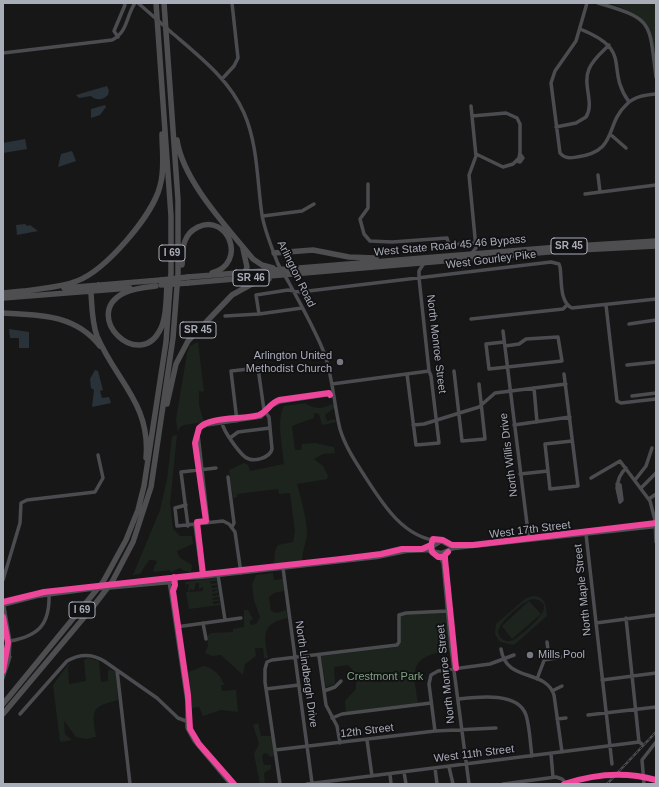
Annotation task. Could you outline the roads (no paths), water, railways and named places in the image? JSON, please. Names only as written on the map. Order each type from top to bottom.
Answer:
[{"type":"highway","name":"I 69","points":[[3,704],[103,582],[126,540],[140,502],[148,466],[166,342],[171,289],[172,249],[171,210],[156,3]]},
{"type":"highway","name":"I 69","points":[[3,714],[92,608],[120,568],[133,542],[144,511],[156,456],[176,314],[179,225],[164,3]]},
{"type":"highway","points":[[20,292],[72,283],[93,273],[107,261],[149,211],[158,194],[163,174],[162,85]]},
{"type":"highway","points":[[170,91],[178,149],[192,180],[232,232],[260,264],[271,268],[295,268]]},
{"type":"highway","points":[[176,314],[186,239],[192,231],[201,226],[208,225],[219,228],[227,235],[231,244],[232,253],[228,262],[216,272],[189,279]]},
{"type":"highway","points":[[232,232],[245,253],[246,272],[237,279]]},
{"type":"highway","name":"West State Road 45 46 Bypass","points":[[246,272],[656,241]]},
{"type":"highway","name":"West State Road 45 46 Bypass","points":[[314,272],[542,253],[656,246]]},
{"type":"highway","points":[[542,253],[549,248]]},
{"type":"highway","points":[[160,284],[125,292],[114,302],[109,313],[109,321],[113,332],[121,340],[131,344],[144,344],[154,339],[160,331],[163,322],[172,249]]},
{"type":"highway","points":[[274,253],[313,250],[349,257],[384,258],[392,260]]},
{"type":"highway","points":[[441,261],[448,256]]},
{"type":"highway","name":"SR 45","points":[[189,279],[246,272]]},
{"type":"highway","name":"SR 45","points":[[156,456],[174,370],[180,355],[191,338],[228,298],[245,287],[265,280],[314,272]]},
{"type":"highway","name":"SR 46","points":[[3,298],[92,291],[160,284],[189,279],[237,279],[314,272]]},
{"type":"highway","points":[[3,293],[98,285],[160,284]]},
{"type":"highway","points":[[98,285],[92,291],[96,331],[139,410],[145,429],[146,455],[140,502]]},
{"type":"highway","points":[[3,313],[49,315],[66,320],[87,333],[111,360]]},
{"type":"main road","name":"West 17th Street","points":[[444,552],[454,548],[655,526]]},
{"type":"main road","points":[[427,550],[439,541],[454,548]]},
{"type":"main road","points":[[4,603],[49,594],[377,558],[400,552],[427,550],[444,552],[446,544]]},
{"type":"main road","points":[[434,546],[436,552]]},
{"type":"street","points":[[118,37],[114,31],[125,5],[124,3]]},
{"type":"street","points":[[3,52],[112,40],[123,32],[129,10],[134,3]]},
{"type":"street","name":"Arlington Road","points":[[138,3],[222,79],[238,101],[254,145],[263,216],[274,253],[278,264],[302,308],[324,354],[344,440],[368,481],[396,518],[411,531],[429,540],[439,541]]},
{"type":"street","points":[[222,79],[234,66],[238,58],[232,3]]},
{"type":"street","points":[[587,3],[580,29],[573,46],[558,67],[552,79],[551,90],[558,150],[562,155],[570,158],[592,154],[603,146],[622,110],[629,102],[640,96],[656,94]]},
{"type":"street","points":[[598,3],[633,14],[646,25],[651,38],[656,77]]},
{"type":"street","points":[[580,29],[600,38],[609,45],[615,56],[622,89],[629,102]]},
{"type":"street","points":[[556,127],[576,124],[586,117],[589,106],[586,82],[587,73],[593,61],[609,45]]},
{"type":"street","points":[[471,106],[476,154],[469,175],[476,243],[476,248],[471,254]]},
{"type":"street","points":[[472,116],[503,113],[517,118],[520,124],[520,154],[523,158],[520,162],[517,161],[510,166],[503,167],[476,154]]},
{"type":"street","points":[[610,134],[626,148]]},
{"type":"street","points":[[598,175],[600,192]]},
{"type":"street","points":[[368,184],[368,208],[360,219],[364,234],[368,240],[390,242],[447,238],[448,244],[476,243]]},
{"type":"street","points":[[585,194],[656,185]]},
{"type":"street","points":[[263,216],[302,211],[314,204]]},
{"type":"street","points":[[476,248],[483,253]]},
{"type":"street","name":"West Gourley Pike","points":[[259,314],[256,295],[293,291],[300,292],[551,262],[559,264],[564,298],[567,305]]},
{"type":"street","points":[[413,264],[419,271],[425,263]]},
{"type":"street","name":"North Monroe Street","points":[[413,425],[416,446],[438,443],[431,376],[428,371],[419,271]]},
{"type":"street","points":[[471,319],[563,309],[567,305],[576,308],[656,299]]},
{"type":"street","points":[[606,305],[617,401],[621,403],[656,399]]},
{"type":"street","points":[[225,316],[259,314],[302,308]]},
{"type":"street","points":[[629,324],[656,320]]},
{"type":"street","name":"North Willis Drive","points":[[503,331],[529,540]]},
{"type":"street","points":[[558,337],[562,361],[508,367],[489,370],[486,344],[519,344],[526,339],[558,337]]},
{"type":"street","points":[[627,365],[656,362]]},
{"type":"street","points":[[222,423],[224,430],[245,457],[251,459],[265,457],[271,454],[272,449],[269,416],[264,410],[258,368],[233,370],[231,373],[237,421]]},
{"type":"street","points":[[332,384],[428,371]]},
{"type":"street","points":[[454,371],[462,441],[485,439],[479,384]]},
{"type":"street","points":[[407,374],[413,425],[424,424],[481,406],[494,393],[566,384]]},
{"type":"street","points":[[564,374],[578,486],[550,489],[545,444],[572,441]]},
{"type":"street","points":[[534,388],[537,422]]},
{"type":"street","points":[[632,396],[656,393]]},
{"type":"street","points":[[208,523],[198,434],[204,426],[257,419],[266,413],[272,406],[280,402],[333,394]]},
{"type":"street","points":[[514,424],[570,417]]},
{"type":"street","points":[[230,438],[238,432],[270,428]]},
{"type":"street","points":[[635,480],[646,466],[652,448]]},
{"type":"street","points":[[3,580],[20,523],[21,503],[27,500],[95,492],[103,478],[98,455]]},
{"type":"street","points":[[591,478],[608,470],[620,461],[649,499],[656,520],[656,542]]},
{"type":"street","points":[[188,526],[182,472],[216,468]]},
{"type":"street","points":[[617,484],[620,476],[626,468]]},
{"type":"street","points":[[520,474],[548,471]]},
{"type":"street","points":[[641,488],[656,473]]},
{"type":"street","points":[[228,477],[234,523],[232,527]]},
{"type":"street","points":[[649,499],[656,494]]},
{"type":"street","points":[[186,505],[175,508],[177,524],[180,527],[223,521],[232,527],[236,534],[240,573]]},
{"type":"street","points":[[195,525],[202,577]]},
{"type":"street","name":"North Maple Street","points":[[586,534],[612,764]]},
{"type":"street","name":"Arlington Road","points":[[429,540],[434,546]]},
{"type":"street","name":"North Monroe Street","points":[[436,552],[443,563]]},
{"type":"street","name":"North Monroe Street","points":[[444,552],[443,563],[454,669],[469,784]]},
{"type":"street","name":"North Lindbergh Drive","points":[[283,568],[312,783]]},
{"type":"street","points":[[218,575],[225,620]]},
{"type":"street","points":[[168,581],[187,704],[186,721],[193,739],[230,784]]},
{"type":"street","points":[[10,641],[30,636],[41,628],[48,615],[49,594]]},
{"type":"street","points":[[3,678],[10,657],[10,641],[4,612],[4,603]]},
{"type":"street","points":[[280,784],[266,689],[265,669],[267,662],[270,660],[319,656],[399,644],[399,615],[406,612],[448,611]]},
{"type":"street","points":[[596,623],[656,615]]},
{"type":"street","points":[[176,627],[241,618]]},
{"type":"street","points":[[626,618],[636,710],[642,744],[649,749]]},
{"type":"street","points":[[203,623],[206,639]]},
{"type":"street","points":[[537,679],[548,650],[547,642]]},
{"type":"street","points":[[501,649],[503,659],[512,669],[546,683],[552,690],[558,719],[562,752]]},
{"type":"street","points":[[3,655],[10,657]]},
{"type":"street","points":[[20,714],[64,663],[83,655],[95,656],[117,670],[157,698],[178,718],[186,721]]},
{"type":"street","points":[[435,731],[429,682],[431,675],[437,672],[490,664],[514,655]]},
{"type":"street","points":[[319,656],[326,705],[337,726],[340,743]]},
{"type":"street","points":[[544,660],[561,657]]},
{"type":"street","points":[[117,670],[130,784]]},
{"type":"street","points":[[602,680],[656,673]]},
{"type":"street","points":[[324,691],[335,687],[341,681]]},
{"type":"street","points":[[266,689],[299,685]]},
{"type":"street","points":[[552,690],[562,686]]},
{"type":"street","points":[[458,699],[492,696],[520,706],[526,716],[532,756]]},
{"type":"street","points":[[332,718],[344,714],[431,703]]},
{"type":"street","points":[[588,715],[656,707]]},
{"type":"street","points":[[558,719],[566,718]]},
{"type":"street","name":"12th Street","points":[[275,750],[435,731],[462,731],[496,728]]},
{"type":"street","points":[[367,740],[372,776]]},
{"type":"street","points":[[644,784],[642,760],[649,749],[656,742]]},
{"type":"street","name":"West 11th Street","points":[[307,784],[610,746],[642,744]]},
{"type":"street","points":[[551,754],[553,777]]},
{"type":"street","points":[[449,767],[453,784]]},
{"type":"street","points":[[435,768],[437,784]]},
{"type":"street","points":[[404,772],[406,784]]},
{"type":"street","points":[[390,774],[391,784]]},
{"type":"street","points":[[503,784],[533,782],[553,777],[561,778],[567,784]]},
{"type":"railway","points":[[607,784],[656,732]]},
{"type":"place","name":"Arlington United Methodist Church","points":[[340,362]]},
{"type":"place","name":"Mills Pool","points":[[530,655]]},
{"type":"park label","name":"Crestmont Park","points":[[385,677]]}]
